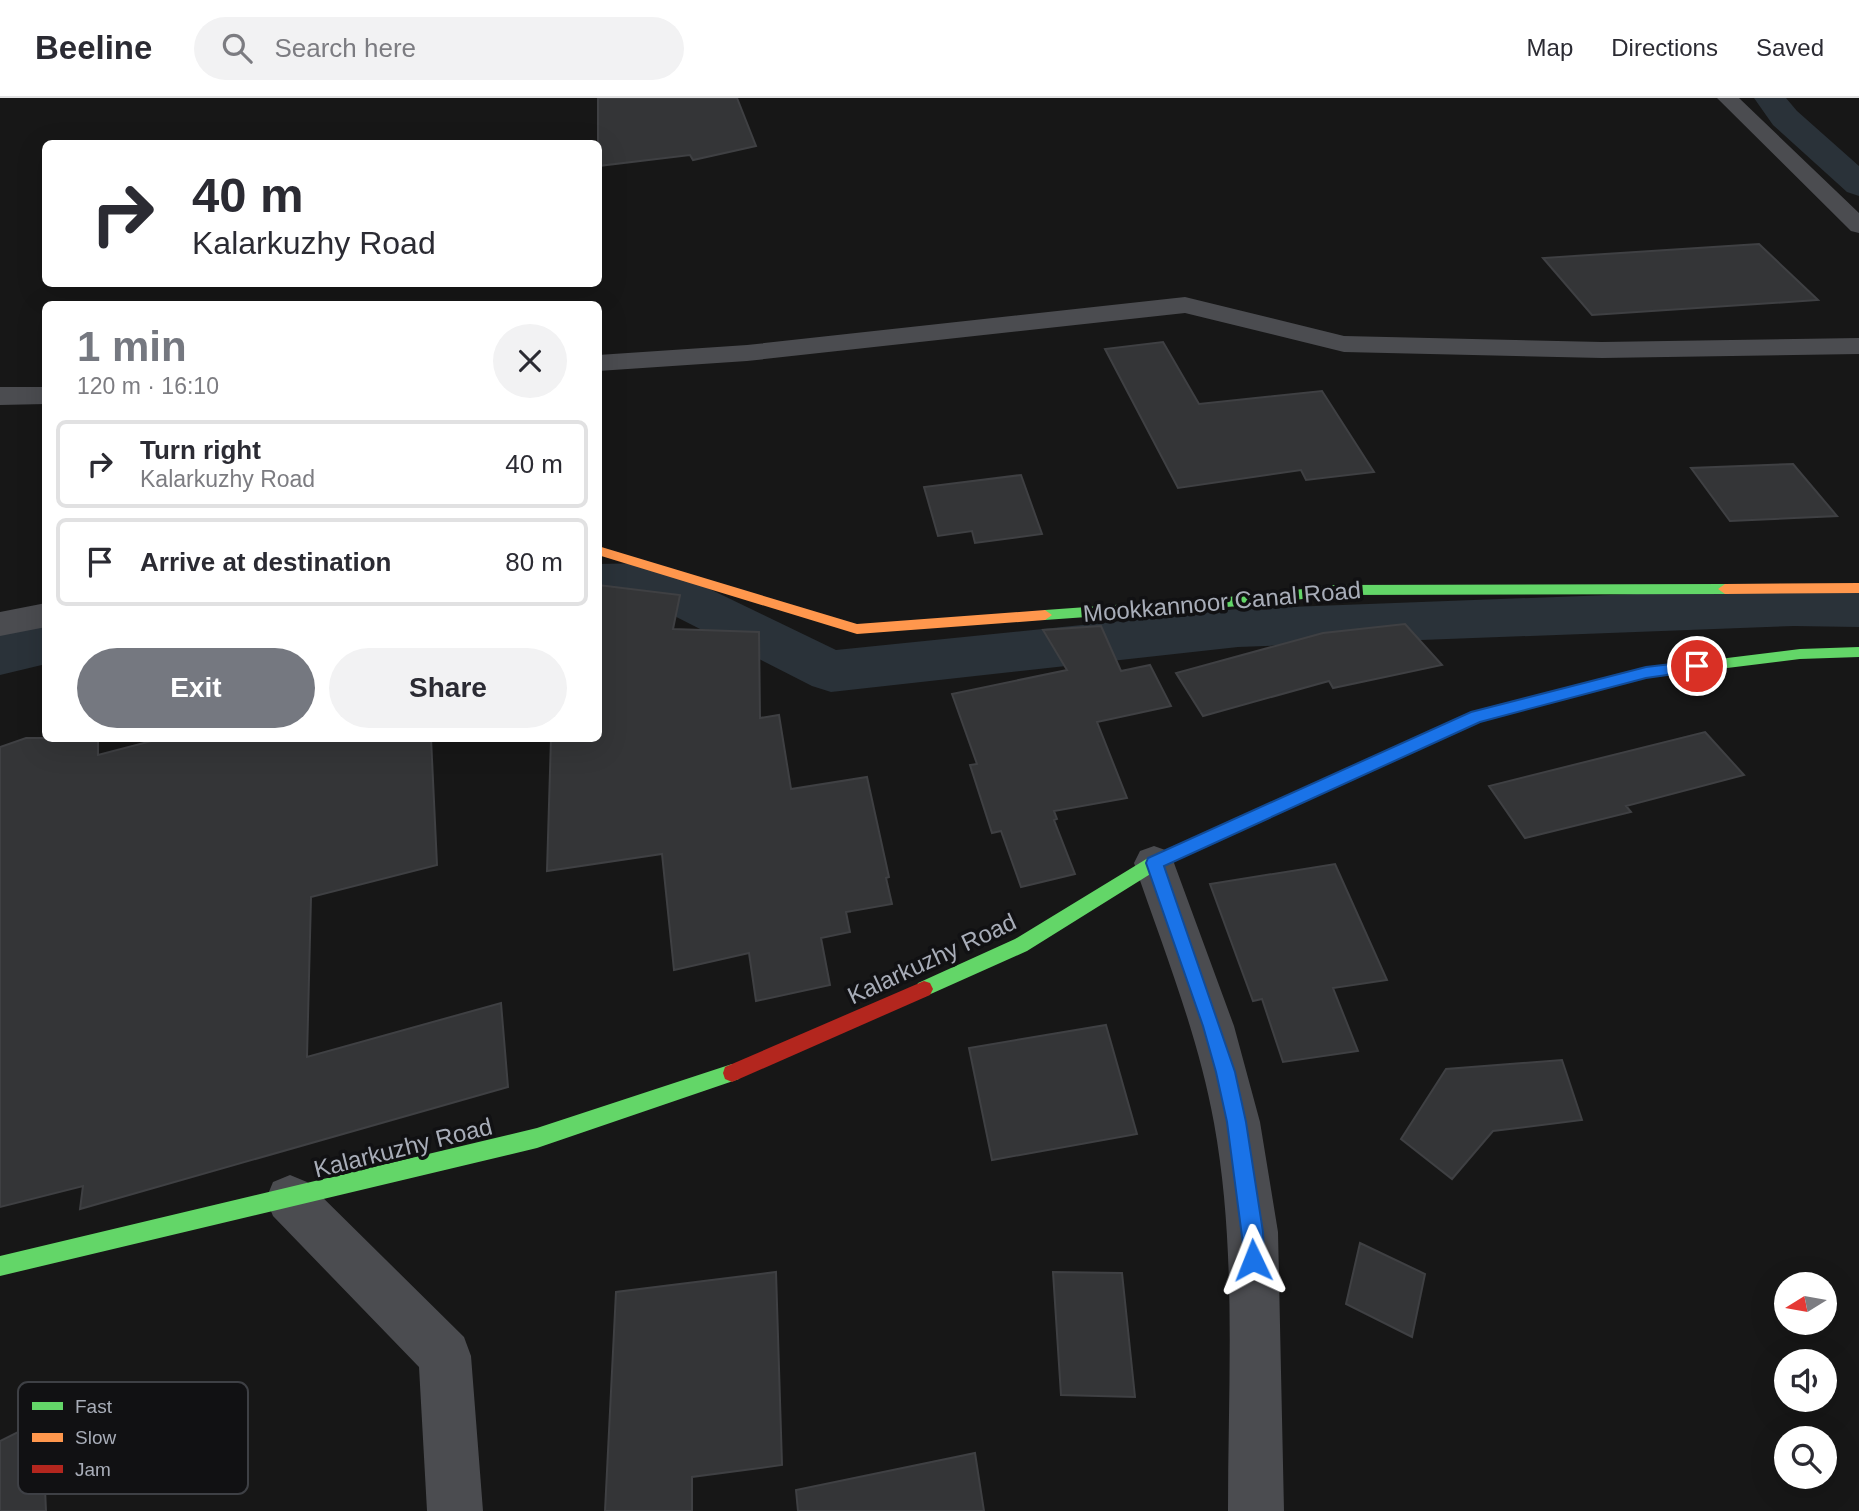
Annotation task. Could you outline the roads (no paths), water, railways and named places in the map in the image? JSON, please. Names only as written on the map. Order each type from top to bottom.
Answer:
[{"type":"main road","name":"Mookkannoor Canal Road","points":[[602,551],[857,629],[1254,600],[1335,590],[1859,588]]},
{"type":"main road","name":"Kalarkuzhy Road","points":[[0,1266],[537,1138],[741,1070],[1021,945],[1154,863],[1476,717],[1646,673],[1800,654],[1859,652]]},
{"type":"street","points":[[1727,98],[1859,226]]},
{"type":"street","points":[[602,363],[747,353],[1185,305],[1344,344],[1602,350],[1859,346]]},
{"type":"street","points":[[0,396],[42,396]]},
{"type":"street","points":[[0,624],[42,616]]},
{"type":"street","points":[[1154,863],[1212,1026],[1237,1122],[1253,1232],[1256,1511]]},
{"type":"street","points":[[290,1199],[445,1356],[456,1511]]},
{"type":"waterway","points":[[1770,98],[1785,118],[1859,185]]},
{"type":"waterway","points":[[602,582],[648,581],[831,671],[1238,628],[1794,607],[1859,608]]},
{"type":"waterway","points":[[0,655],[42,645]]}]
